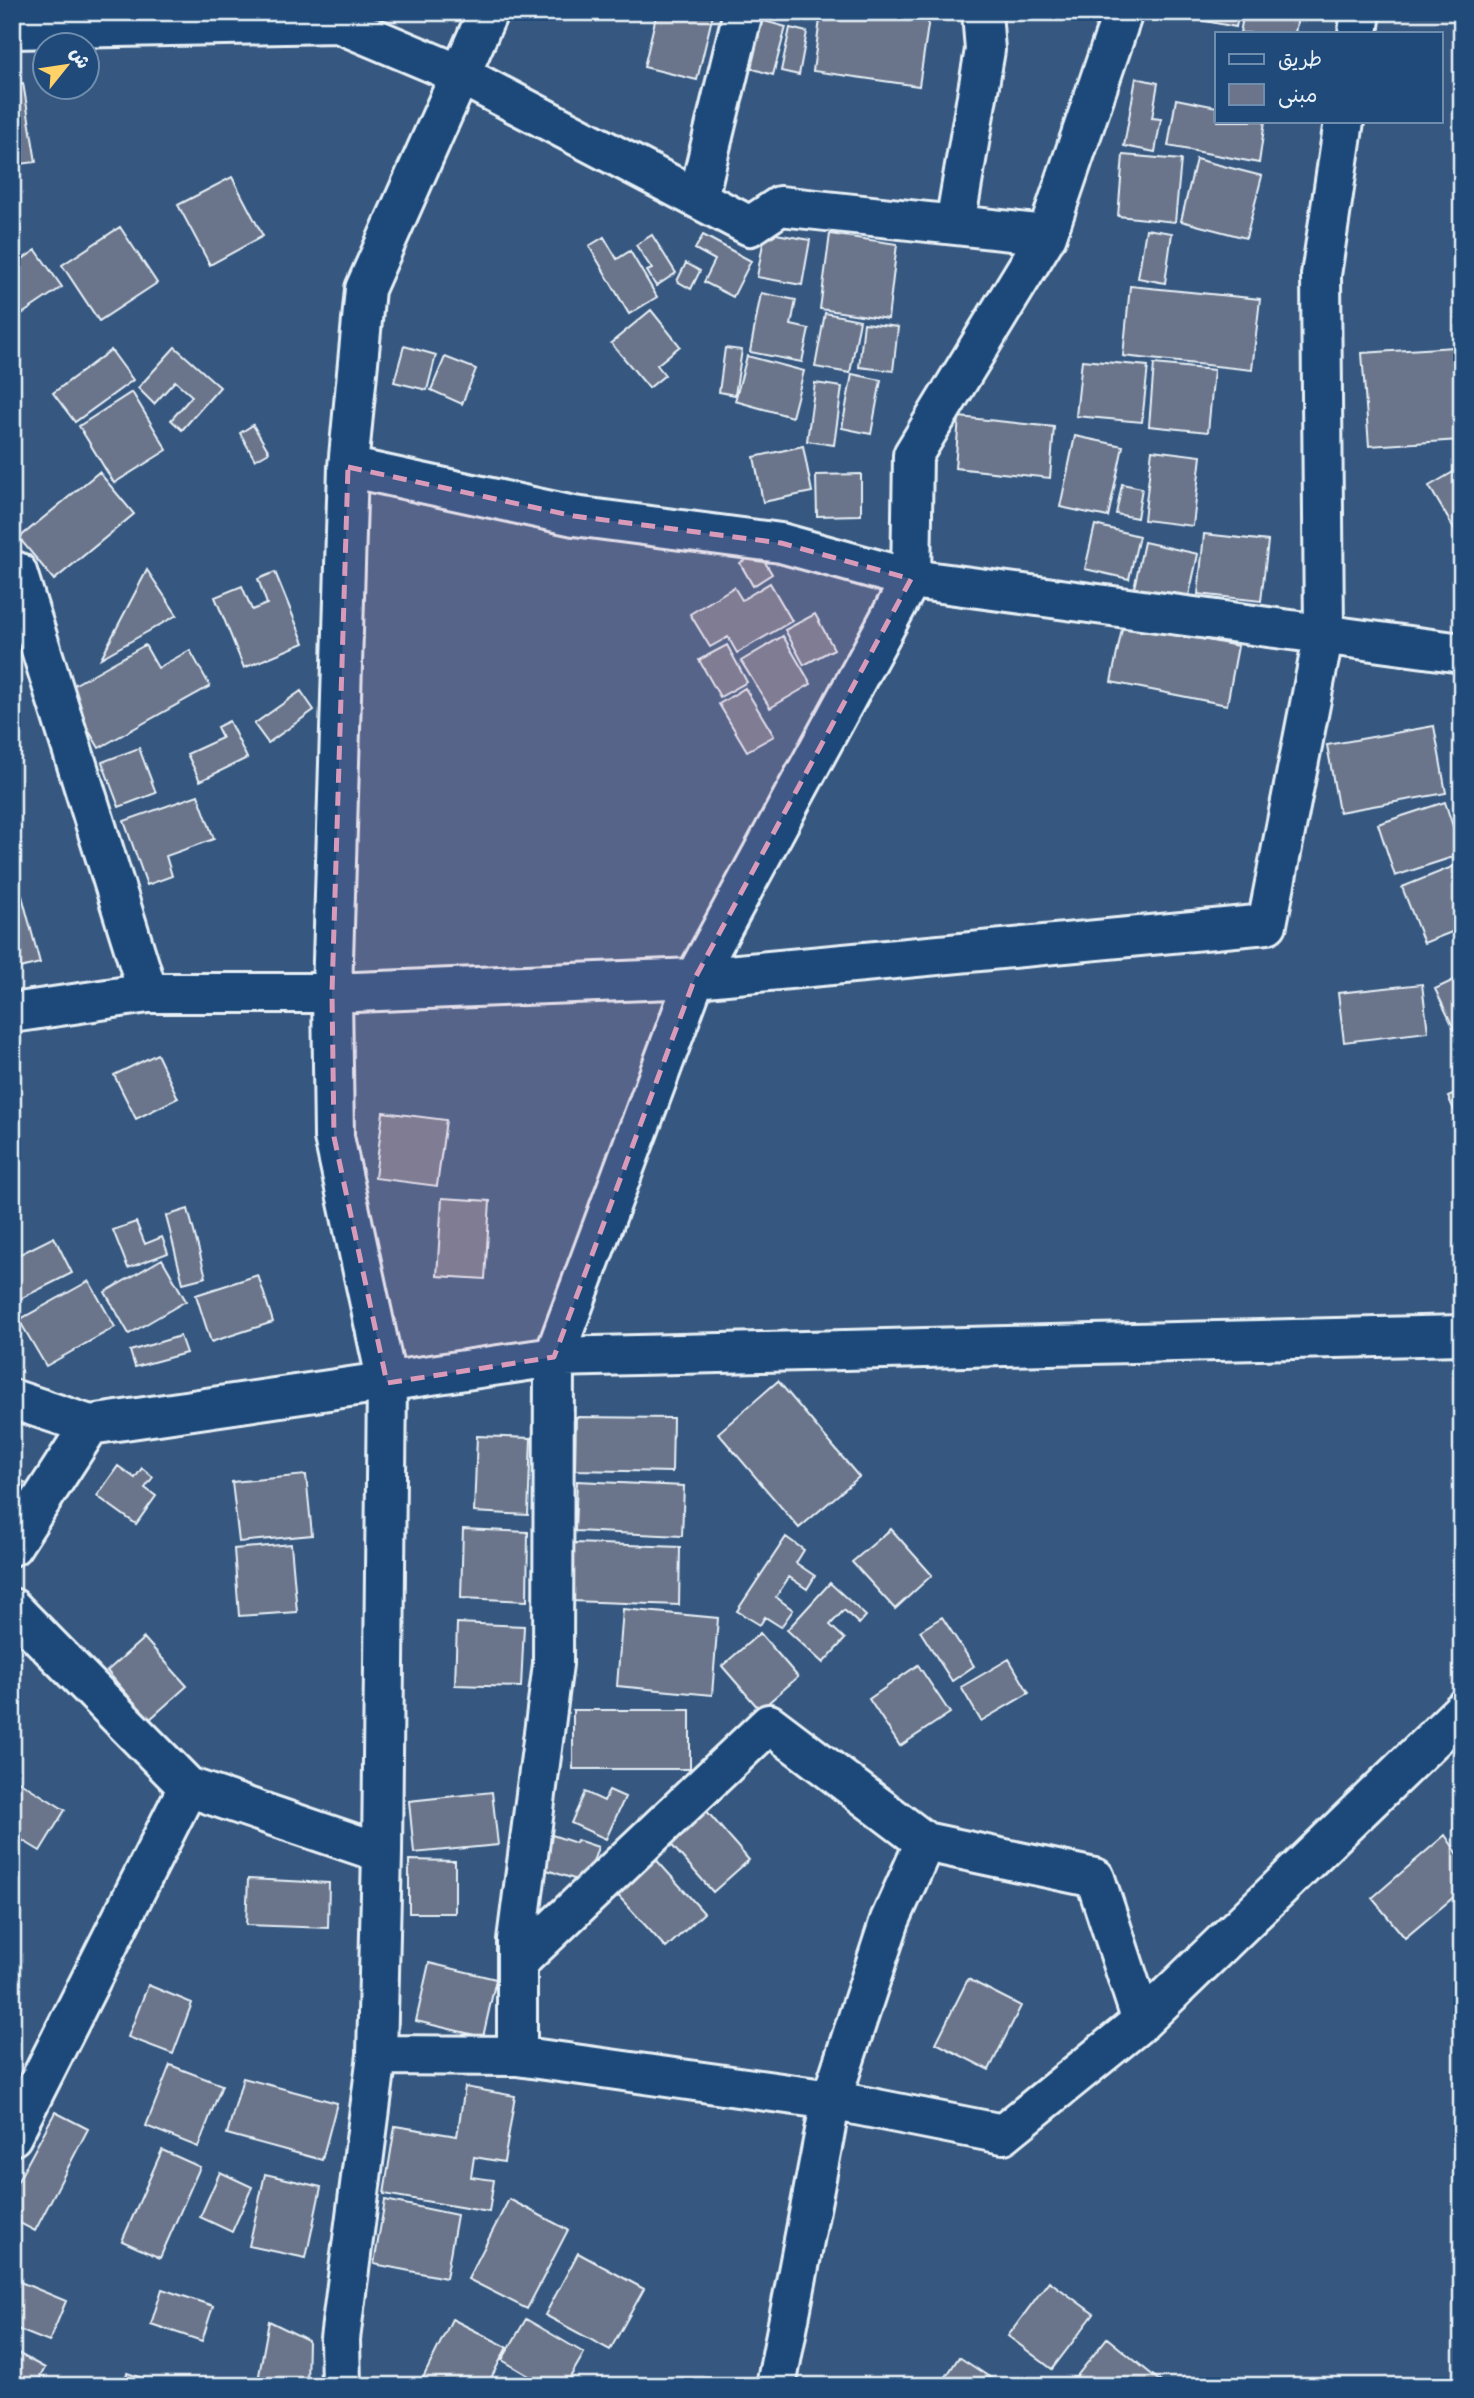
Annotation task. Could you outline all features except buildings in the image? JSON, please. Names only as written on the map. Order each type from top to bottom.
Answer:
[{"type":"street","points":[[341,2386],[340,2339],[377,2055],[387,1383],[334,1137],[332,993],[348,467],[365,289],[488,12]]},
{"type":"street","points":[[698,198],[743,12]]},
{"type":"street","points":[[955,224],[985,50],[982,12]]},
{"type":"street","points":[[517,2056],[517,1940],[553,1664],[554,1357],[695,978],[911,579],[914,455],[1047,235],[1123,12]]},
{"type":"street","points":[[1358,32],[1361,12]]},
{"type":"street","points":[[12,29],[338,18],[459,74],[750,226],[780,206],[1047,235]]},
{"type":"street","points":[[12,1013],[148,993],[332,993],[695,978],[1267,924],[1324,633],[1321,275],[1344,122]]},
{"type":"street","points":[[348,467],[574,516],[781,543],[911,579],[1462,653]]},
{"type":"street","points":[[17,572],[148,993]]},
{"type":"street","points":[[12,1399],[90,1425],[554,1357],[1462,1335]]},
{"type":"street","points":[[12,1546],[90,1425]]},
{"type":"street","points":[[12,1608],[188,1787],[382,1853]]},
{"type":"street","points":[[377,2055],[517,2056],[831,2100],[1003,2134],[1142,2021],[1462,1711]]},
{"type":"street","points":[[517,1963],[769,1724],[925,1842],[1095,1878],[1142,2021]]},
{"type":"street","points":[[12,2136],[188,1787]]},
{"type":"street","points":[[776,2386],[831,2100],[890,1920],[925,1842]]},
{"type":"highlighted area","points":[[348,467],[574,516],[781,543],[911,579],[695,978],[554,1357],[387,1383],[334,1137],[332,993]]}]
